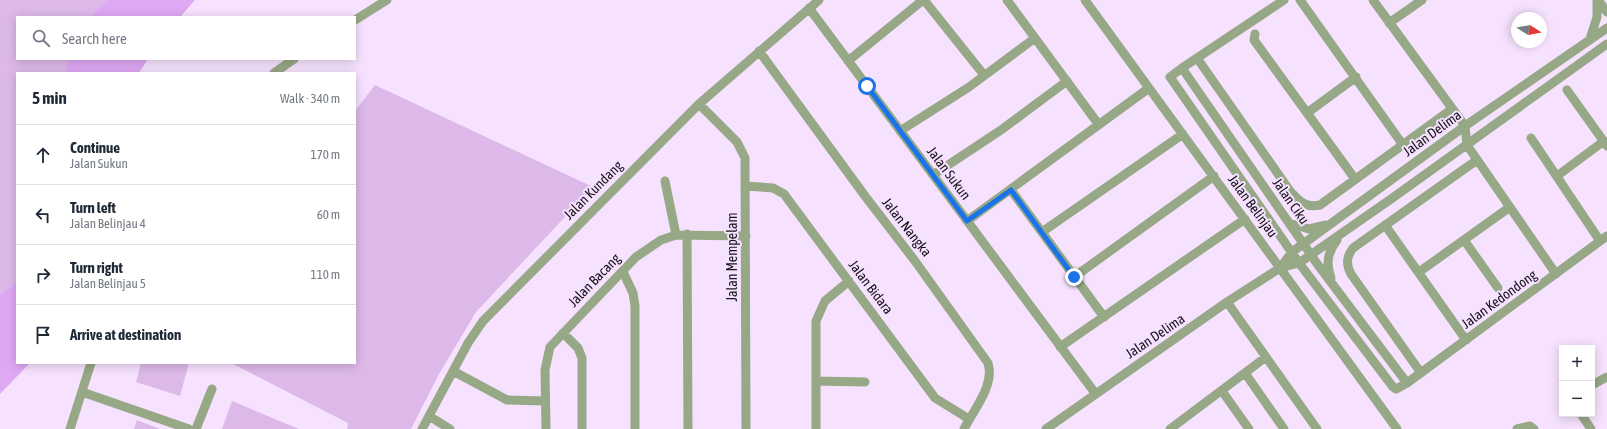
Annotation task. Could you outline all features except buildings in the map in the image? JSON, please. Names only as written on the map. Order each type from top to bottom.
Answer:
[{"type":"street","points":[[356,19],[387,0]]},
{"type":"street","name":"Jalan Kundang","points":[[422,429],[471,337],[483,321],[699,104],[819,0]]},
{"type":"street","points":[[848,61],[923,0],[984,75]]},
{"type":"street","points":[[1007,0],[1099,125]]},
{"type":"street","name":"Jalan Belinjau","points":[[1085,0],[1397,429]]},
{"type":"street","points":[[1182,68],[1284,0]]},
{"type":"street","points":[[1300,0],[1403,145]]},
{"type":"street","points":[[1373,0],[1465,126],[1467,145],[1556,274]]},
{"type":"street","points":[[1389,23],[1422,0]]},
{"type":"street","points":[[1598,0],[1607,12]]},
{"type":"street","points":[[1590,39],[1597,17],[1598,0]]},
{"type":"street","name":"Jalan Sukun","points":[[809,8],[1094,394]]},
{"type":"street","name":"Jalan Delima","points":[[1280,268],[1292,252],[1465,126],[1607,28]]},
{"type":"street","points":[[1255,34],[1254,40],[1355,179]]},
{"type":"street","points":[[900,131],[984,75],[1035,38]]},
{"type":"street","name":"Jalan Delima","points":[[1046,429],[1227,302],[1280,268],[1299,263],[1311,255],[1607,44]]},
{"type":"street","name":"Jalan Nangka","points":[[759,51],[865,196],[915,260],[988,363],[991,371],[990,381],[964,429]]},
{"type":"street","points":[[1595,52],[1607,51]]},
{"type":"street","points":[[1197,58],[1278,174],[1301,203],[1311,206],[1320,205],[1452,109]]},
{"type":"street","points":[[275,72],[293,60]]},
{"type":"street","name":"Jalan Ciku","points":[[1182,68],[1311,255],[1407,383],[1398,389],[1393,387],[1299,263],[1170,77],[1182,68]]},
{"type":"street","points":[[1307,113],[1356,77]]},
{"type":"street","points":[[933,175],[1001,130],[1067,82]]},
{"type":"street","points":[[967,221],[1149,88]]},
{"type":"street","points":[[1556,176],[1605,144],[1567,90]]},
{"type":"street","name":"Jalan Mempelam","points":[[699,104],[737,142],[745,158],[746,429]]},
{"type":"street","points":[[1042,232],[1182,134]]},
{"type":"street","points":[[1531,138],[1556,176],[1604,239]]},
{"type":"street","points":[[1421,373],[1351,274],[1347,264],[1348,258],[1353,248],[1477,160]]},
{"type":"street","points":[[1074,277],[1214,176]]},
{"type":"street","points":[[664,181],[676,235]]},
{"type":"street","name":"Jalan Bidara","points":[[746,186],[773,188],[784,194],[936,398],[969,419]]},
{"type":"street","points":[[1011,190],[1104,317]]},
{"type":"street","points":[[1419,272],[1510,207]]},
{"type":"street","points":[[1060,347],[1245,219]]},
{"type":"street","points":[[1289,223],[1309,228],[1332,224]]},
{"type":"street","points":[[1386,225],[1466,340]]},
{"type":"street","points":[[687,234],[688,429]]},
{"type":"street","points":[[1334,286],[1328,268],[1328,258],[1330,249],[1341,234]]},
{"type":"street","name":"Jalan Bacang","points":[[546,429],[545,370],[550,347],[636,257],[661,240],[676,235],[746,236]]},
{"type":"street","name":"Jalan Kedondong","points":[[1407,383],[1604,239]]},
{"type":"street","points":[[1464,240],[1498,288]]},
{"type":"street","points":[[622,272],[633,293],[635,306],[634,429]]},
{"type":"street","points":[[816,429],[816,321],[825,301],[849,281]]},
{"type":"street","points":[[1227,302],[1317,429]]},
{"type":"street","points":[[563,332],[578,348],[582,358],[582,429]]},
{"type":"street","points":[[1170,429],[1183,425],[1222,391],[1266,357]]},
{"type":"street","points":[[70,429],[91,364]]},
{"type":"street","points":[[453,371],[507,400],[545,401]]},
{"type":"street","points":[[1245,373],[1284,429]]},
{"type":"street","points":[[1595,384],[1607,377]]},
{"type":"street","points":[[816,381],[865,382]]},
{"type":"street","points":[[196,429],[212,390]]},
{"type":"street","points":[[1222,391],[1249,429]]},
{"type":"street","points":[[82,392],[189,429]]},
{"type":"street","points":[[428,416],[450,429]]},
{"type":"street","points":[[1583,417],[1592,429]]},
{"type":"street","points":[[1517,429],[1530,426],[1534,429]]},
{"type":"shaded area","points":[[0,0],[108,0],[91,16],[16,16],[16,60],[69,60],[64,72],[16,72],[16,283],[0,294]]},
{"type":"shaded area","points":[[108,0],[195,0],[181,16],[91,16]]},
{"type":"shaded area","points":[[69,60],[147,60],[140,72],[64,72]]},
{"type":"shaded area","points":[[375,85],[593,187],[476,312],[439,374],[411,429],[347,429],[348,423],[233,364],[356,364],[356,110]]},
{"type":"shaded area","points":[[16,283],[16,364],[29,364],[0,394],[0,294]]},
{"type":"shaded area","points":[[141,364],[189,364],[180,396],[136,382]]},
{"type":"shaded area","points":[[232,401],[299,429],[222,429]]},
{"type":"shaded area","points":[[137,420],[160,429],[134,429]]},
{"type":"route","points":[[867,86],[967,221],[1011,190],[1074,277]]}]
